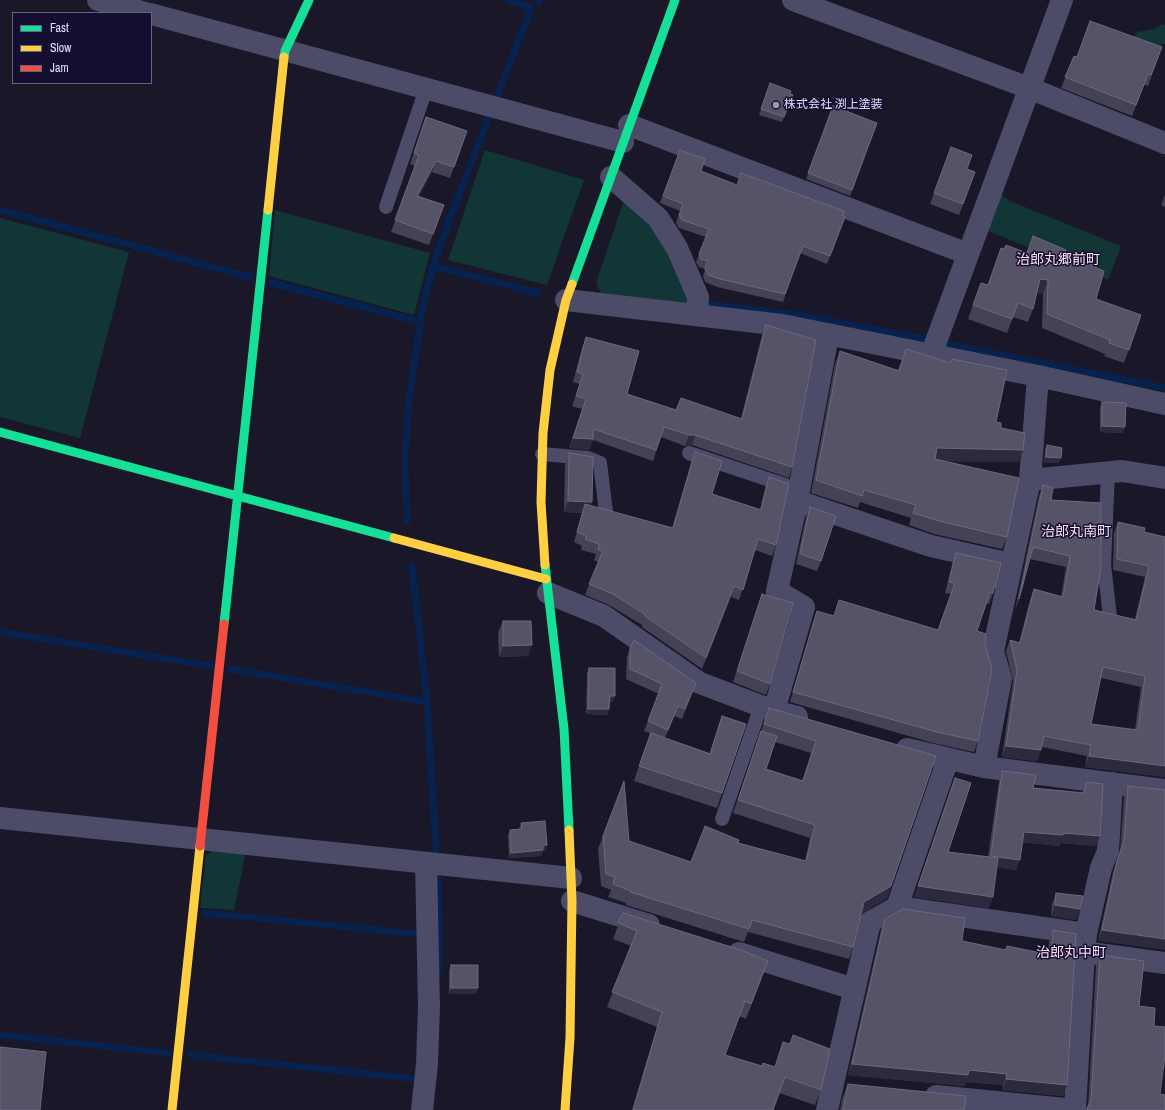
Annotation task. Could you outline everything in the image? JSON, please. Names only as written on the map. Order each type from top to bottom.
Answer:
[{"type":"street","points":[[98,0],[142,12]]},
{"type":"street","points":[[172,1110],[285,51],[309,0]]},
{"type":"street","points":[[565,1110],[570,1038],[572,901],[564,729],[547,586],[541,502],[543,433],[550,370],[566,300],[675,0]]},
{"type":"street","points":[[793,0],[1029,88],[1165,143]]},
{"type":"street","points":[[931,356],[1062,0]]},
{"type":"street","points":[[152,14],[426,89],[626,134],[968,254]]},
{"type":"street","points":[[611,177],[658,218],[677,248],[698,297],[697,315]]},
{"type":"street","points":[[566,300],[782,325],[931,356],[1038,376],[1165,404]]},
{"type":"street","points":[[768,708],[804,607],[778,591],[798,496],[828,334]]},
{"type":"street","points":[[984,767],[1001,679],[993,651],[1030,480],[1038,376]]},
{"type":"street","points":[[0,432],[237,496],[547,586],[604,616],[700,683],[768,708],[819,723]]},
{"type":"street","points":[[1030,480],[1122,471],[1165,478]]},
{"type":"street","points":[[798,496],[931,546],[1011,564]]},
{"type":"street","points":[[885,742],[984,767],[1165,790]]},
{"type":"street","points":[[897,907],[948,759]]},
{"type":"street","points":[[919,1095],[1075,1110],[1085,943],[1101,868],[1108,850],[1112,783]]},
{"type":"street","points":[[0,818],[571,878]]},
{"type":"street","points":[[422,1110],[427,1064],[429,1007],[426,863]]},
{"type":"street","points":[[572,901],[671,932]]},
{"type":"street","points":[[827,1110],[841,1087],[854,989],[870,922],[897,907],[1085,943],[1165,963]]},
{"type":"street","points":[[717,946],[854,989]]},
{"type":"lane","points":[[386,206],[426,89]]},
{"type":"lane","points":[[689,453],[798,496]]},
{"type":"lane","points":[[542,454],[588,458],[600,463],[606,512]]},
{"type":"lane","points":[[1108,472],[1104,565],[1110,617]]},
{"type":"lane","points":[[722,819],[768,708]]},
{"type":"green space","points":[[1163,24],[1165,25],[1165,44],[1154,46],[1134,37],[1137,32],[1151,30]]},
{"type":"green space","points":[[485,150],[584,180],[547,285],[448,260]]},
{"type":"green space","points":[[1001,194],[1010,201],[1121,246],[1108,280],[986,230]]},
{"type":"green space","points":[[629,200],[652,220],[690,301],[686,303],[603,297],[596,283],[623,203]]},
{"type":"green space","points":[[275,210],[430,253],[414,315],[269,276]]},
{"type":"green space","points":[[0,218],[129,252],[80,438],[0,417]]},
{"type":"green space","points":[[217,848],[246,851],[234,910],[200,908],[206,855]]},
{"type":"building","points":[[1090,21],[1162,47],[1151,75],[1148,74],[1136,105],[1065,77],[1074,56],[1077,57]]},
{"type":"building","points":[[770,83],[791,91],[790,94],[793,95],[784,117],[761,109]]},
{"type":"building","points":[[833,106],[877,123],[852,190],[808,173]]},
{"type":"building","points":[[426,117],[467,131],[454,167],[436,161],[417,196],[444,205],[433,234],[395,220],[419,155],[414,153]]},
{"type":"building","points":[[951,147],[972,155],[967,169],[975,172],[963,204],[934,193]]},
{"type":"building","points":[[680,150],[705,159],[701,171],[737,185],[741,173],[844,211],[843,215],[845,217],[830,256],[803,246],[785,294],[708,275],[705,268],[708,261],[701,259],[699,254],[709,229],[682,220],[679,215],[683,204],[663,196]]},
{"type":"building","points":[[1033,236],[1066,250],[1065,253],[1104,271],[1096,299],[1141,315],[1129,350],[1109,343],[1110,340],[1047,314],[1048,280],[1040,279],[1033,309],[1018,303],[1012,319],[973,305],[981,283],[988,285],[1001,248],[1004,249],[1006,245],[1027,253]]},
{"type":"building","points":[[766,325],[816,340],[792,467],[695,435],[689,435],[664,427],[656,450],[593,429],[593,439],[573,438],[586,399],[576,396],[583,374],[577,372],[586,337],[639,351],[627,394],[676,410],[681,398],[742,419]]},
{"type":"building","points":[[906,349],[951,363],[952,359],[1007,370],[996,422],[1001,423],[1001,428],[1025,433],[1023,450],[937,448],[935,459],[1019,478],[1007,537],[939,521],[913,513],[916,505],[864,490],[862,496],[816,480],[840,351],[899,371]]},
{"type":"building","points":[[1102,402],[1126,403],[1125,427],[1102,426]]},
{"type":"building","points":[[1047,445],[1062,448],[1061,458],[1046,457]]},
{"type":"building","points":[[695,452],[722,461],[712,494],[761,510],[769,477],[789,484],[776,545],[758,539],[743,590],[734,586],[706,658],[645,616],[646,615],[613,594],[589,584],[603,551],[598,550],[599,544],[585,539],[586,536],[577,532],[585,504],[673,528]]},
{"type":"building","points":[[569,453],[593,457],[592,502],[568,501]]},
{"type":"building","points":[[1043,485],[1053,488],[1051,500],[1101,503],[1101,567],[1094,610],[1136,620],[1149,566],[1117,559],[1118,522],[1145,528],[1144,532],[1165,537],[1165,766],[1089,756],[1091,745],[1044,736],[1041,750],[1006,746],[1017,670],[1010,640],[1020,643],[1034,589],[1063,597],[1070,556],[1033,547],[1019,599]],"holes":[[[1103,667],[1145,676],[1138,730],[1091,724]]]},
{"type":"building","points":[[810,507],[836,516],[821,561],[800,554]]},
{"type":"building","points":[[956,553],[1001,563],[995,588],[994,587],[993,593],[990,592],[977,631],[986,634],[985,644],[992,669],[978,741],[937,732],[793,692],[817,611],[834,616],[839,600],[938,630],[955,583],[949,582]]},
{"type":"building","points":[[762,594],[793,603],[770,684],[737,671]]},
{"type":"building","points":[[503,621],[531,621],[532,645],[503,646]]},
{"type":"building","points":[[634,640],[696,683],[685,709],[678,706],[668,730],[648,721],[662,684],[630,669],[630,648]]},
{"type":"building","points":[[589,668],[615,668],[615,696],[610,696],[609,709],[588,709]]},
{"type":"building","points":[[769,708],[936,756],[891,886],[864,902],[853,947],[752,920],[749,929],[630,892],[631,891],[613,884],[615,877],[606,874],[603,836],[624,781],[629,841],[691,862],[705,826],[739,840],[738,843],[806,861],[815,825],[738,800],[761,731],[777,736],[766,769],[803,781],[816,741],[764,724]]},
{"type":"building","points":[[722,716],[746,724],[722,793],[639,766],[651,733],[710,754]]},
{"type":"building","points":[[1002,771],[1036,775],[1033,788],[1084,793],[1086,782],[1103,784],[1100,836],[1024,832],[1020,860],[991,856]]},
{"type":"building","points":[[955,778],[971,783],[948,852],[998,858],[993,897],[918,886]]},
{"type":"building","points":[[1128,786],[1165,790],[1165,939],[1102,930],[1117,861],[1124,841]]},
{"type":"building","points":[[545,821],[547,845],[543,845],[543,850],[511,853],[510,830],[522,829],[521,823]]},
{"type":"building","points":[[1056,893],[1083,896],[1080,909],[1055,905]]},
{"type":"building","points":[[903,909],[965,918],[962,941],[1006,950],[1007,946],[1051,955],[1053,930],[1076,934],[1067,1085],[1006,1079],[1007,1074],[969,1070],[968,1075],[852,1064],[885,919]]},
{"type":"building","points":[[623,913],[741,950],[768,961],[751,1004],[745,1001],[725,1055],[762,1066],[763,1063],[775,1067],[783,1042],[790,1044],[793,1035],[830,1049],[821,1090],[785,1077],[773,1110],[633,1110],[662,1012],[612,992],[637,931],[618,923]]},
{"type":"building","points":[[1100,955],[1144,961],[1139,1006],[1155,1008],[1154,1026],[1165,1027],[1165,1055],[1160,1094],[1165,1095],[1165,1110],[1087,1110],[1091,1100]]},
{"type":"building","points":[[451,965],[478,965],[478,988],[451,988]]},
{"type":"building","points":[[0,1047],[46,1052],[40,1110],[0,1110]]},
{"type":"building","points":[[848,1084],[966,1096],[964,1110],[843,1110]]},
{"type":"waterway","points":[[498,94],[531,8],[508,0]]},
{"type":"waterway","points":[[407,521],[405,460],[409,398],[423,304],[433,266],[489,117]]},
{"type":"waterway","points":[[0,210],[250,277]]},
{"type":"waterway","points":[[433,266],[538,293]]},
{"type":"waterway","points":[[272,283],[420,322]]},
{"type":"waterway","points":[[706,304],[798,315],[924,339]]},
{"type":"waterway","points":[[946,344],[1165,388]]},
{"type":"waterway","points":[[412,566],[427,702],[436,850]]},
{"type":"waterway","points":[[0,632],[211,666]]},
{"type":"waterway","points":[[230,669],[427,702]]},
{"type":"waterway","points":[[438,877],[439,970]]},
{"type":"waterway","points":[[205,913],[419,934]]},
{"type":"waterway","points":[[0,1035],[168,1053]]},
{"type":"waterway","points":[[191,1055],[417,1079]]},
{"type":"traffic: fast","points":[[284,57],[285,51],[309,0]]},
{"type":"traffic: fast","points":[[572,284],[675,0]]},
{"type":"traffic: fast","points":[[224,624],[268,210]]},
{"type":"traffic: fast","points":[[0,432],[394,538]]},
{"type":"traffic: fast","points":[[545,565],[564,729],[569,830]]},
{"type":"traffic: slow","points":[[268,210],[284,57]]},
{"type":"traffic: slow","points":[[545,565],[541,502],[543,433],[550,370],[566,300],[572,284]]},
{"type":"traffic: slow","points":[[394,538],[546,579]]},
{"type":"traffic: slow","points":[[565,1110],[570,1038],[572,901],[569,830]]},
{"type":"traffic: slow","points":[[172,1110],[200,846]]},
{"type":"traffic: jam","points":[[200,846],[224,624]]},
{"type":"place","name":"株式会社 渕上塗装","points":[[776,105]]},
{"type":"district","name":"治郎丸郷前町","points":[[1058,260]]},
{"type":"district","name":"治郎丸南町","points":[[1076,532]]},
{"type":"district","name":"治郎丸中町","points":[[1071,953]]}]
